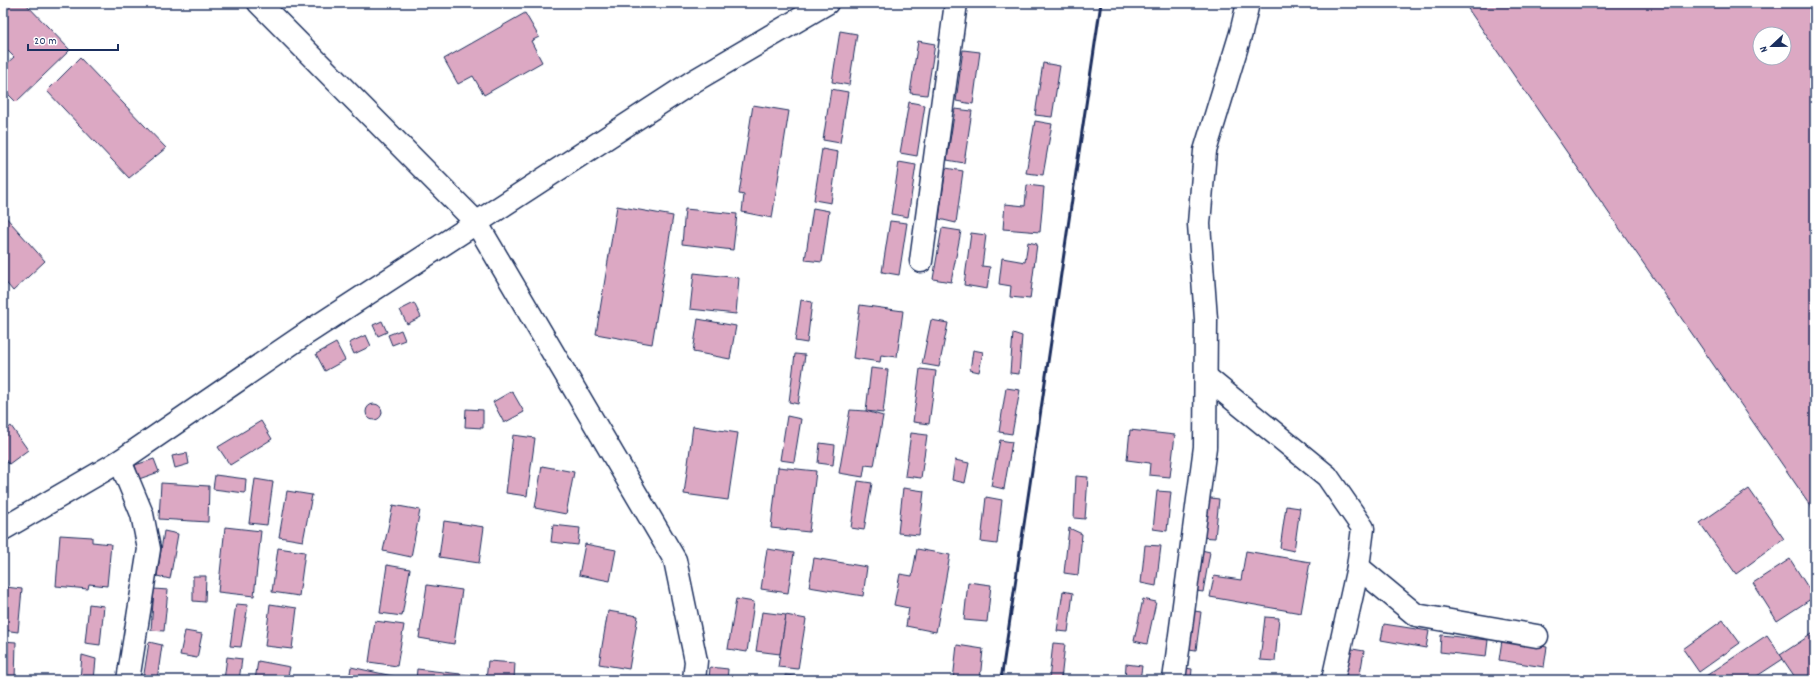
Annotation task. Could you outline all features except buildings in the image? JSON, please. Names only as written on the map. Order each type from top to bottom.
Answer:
[{"type":"street","points":[[259,3],[476,222],[675,560],[696,661],[694,680]]},
{"type":"street","points":[[3,529],[120,461],[307,333],[694,81],[827,3]]},
{"type":"street","points":[[920,261],[956,3]]},
{"type":"street","points":[[1174,680],[1205,447],[1206,319],[1199,224],[1205,152],[1241,33],[1248,3]]},
{"type":"street","points":[[1206,377],[1327,476],[1363,528],[1358,567],[1333,680]]},
{"type":"street","points":[[120,461],[142,514],[149,548],[128,680]]},
{"type":"street","points":[[1358,567],[1416,615],[1537,636]]},
{"type":"railway","points":[[1001,680],[1101,3]]}]
